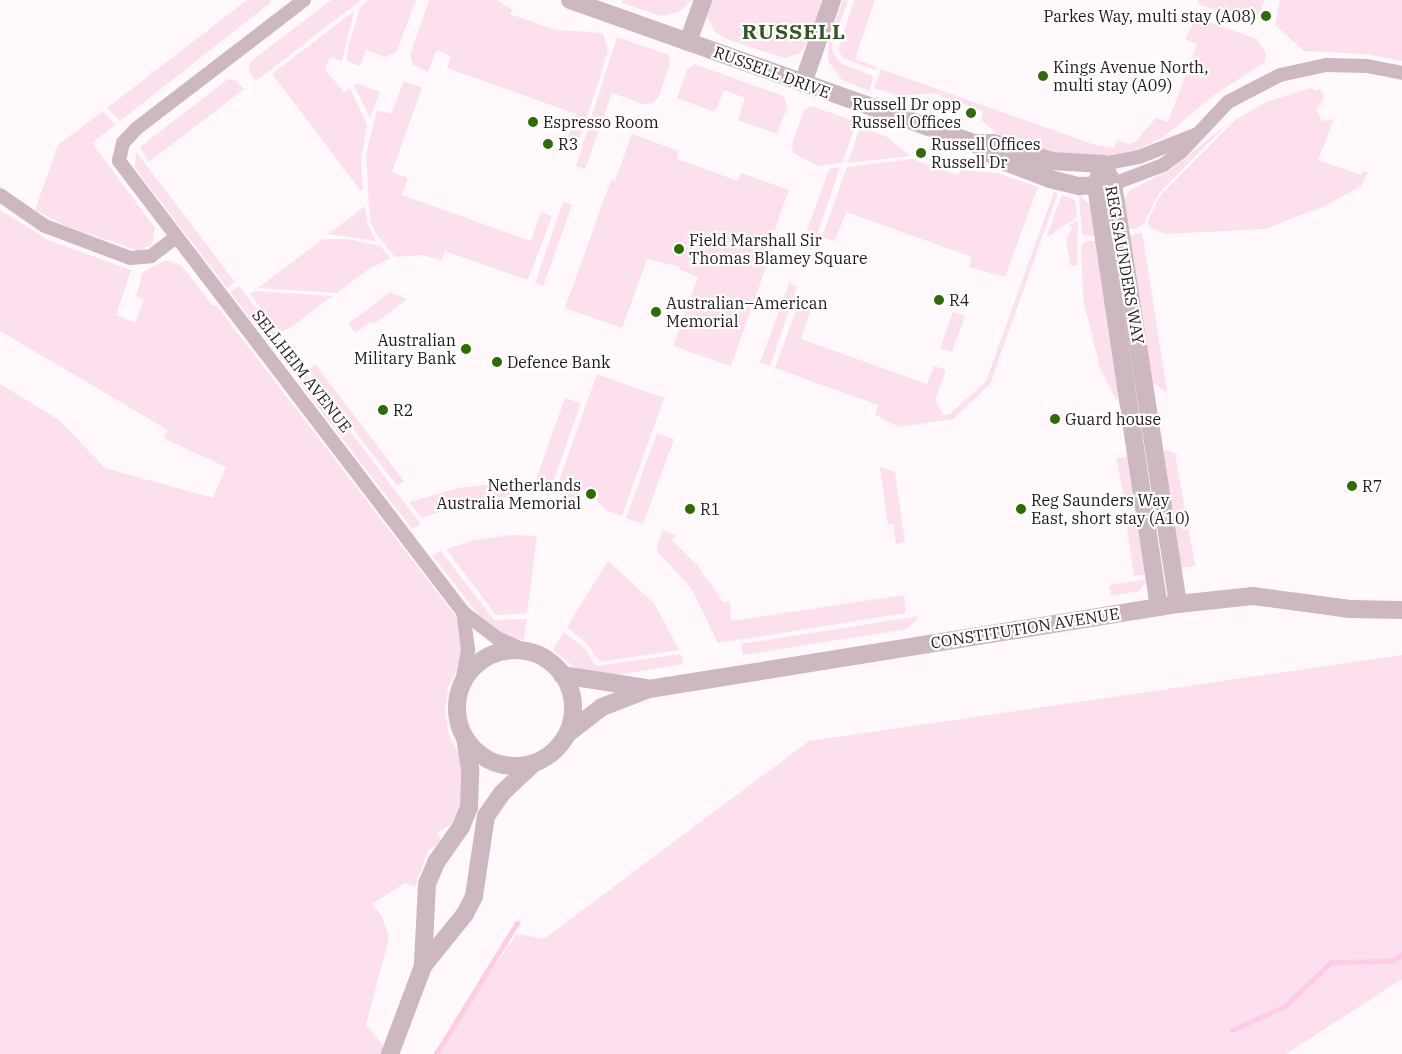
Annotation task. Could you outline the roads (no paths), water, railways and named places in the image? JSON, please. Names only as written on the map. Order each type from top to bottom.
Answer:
[{"type":"street","name":"SELLHEIM AVENUE","points":[[304,0],[136,129],[119,150],[122,165],[463,612],[497,638],[526,651]]},
{"type":"street","name":"RUSSELL DRIVE","points":[[570,0],[974,143],[995,158],[1050,179],[1104,185],[1163,165],[1181,152],[1195,135],[1237,95],[1304,68],[1355,65],[1402,73]]},
{"type":"street","points":[[688,42],[703,0]]},
{"type":"street","points":[[803,83],[832,0]]},
{"type":"street","name":"RUSSELL DRIVE","points":[[974,143],[994,143],[1052,161],[1103,164],[1139,157],[1195,135]]},
{"type":"street","name":"REG SAUNDERS WAY","points":[[1103,164],[1130,407],[1178,604]]},
{"type":"street","name":"REG SAUNDERS WAY","points":[[1104,185],[1148,404],[1159,607]]},
{"type":"street","points":[[0,194],[45,226],[130,258],[148,257],[176,238]]},
{"type":"street","points":[[1130,407],[1148,404]]},
{"type":"street","name":"CONSTITUTION AVENUE","points":[[567,734],[602,707],[649,689],[1178,604],[1253,596],[1350,609],[1402,610]]},
{"type":"street","points":[[423,966],[427,884],[437,861],[461,827],[470,802],[470,760],[457,713],[468,650],[463,612]]},
{"type":"street","points":[[390,1054],[423,966],[464,914],[474,896],[486,816],[514,780],[557,748],[567,734],[573,708],[570,690],[562,675],[543,657],[526,651],[500,652],[484,660],[470,672],[461,687]]},
{"type":"street","name":"CONSTITUTION AVENUE","points":[[562,675],[649,689]]},
{"type":"street","points":[[464,735],[476,752],[500,764],[517,766],[538,761]]},
{"type":"waterway","points":[[436,1054],[517,923]]},
{"type":"waterway","points":[[1232,1030],[1285,1006],[1331,962],[1392,961],[1402,954]]},
{"type":"place","name":"Parkes Way, multi stay (A08)","points":[[1266,16]]},
{"type":"place","name":"Kings Avenue North, multi stay (A09)","points":[[1043,76]]},
{"type":"place","name":"Russell Dr opp Russell Offices","points":[[971,113]]},
{"type":"place","name":"Espresso Room","points":[[533,122]]},
{"type":"place","name":"R3","points":[[548,144]]},
{"type":"place","name":"Russell Offices Russell Dr","points":[[921,153]]},
{"type":"place","name":"Field Marshall Sir Thomas Blamey Square","points":[[679,249]]},
{"type":"place","name":"R4","points":[[939,300]]},
{"type":"place","name":"Australian–American Memorial","points":[[656,312]]},
{"type":"place","name":"Australian Military Bank","points":[[466,349]]},
{"type":"place","name":"Defence Bank","points":[[497,362]]},
{"type":"place","name":"R2","points":[[383,410]]},
{"type":"place","name":"Guard house","points":[[1055,419]]},
{"type":"place","name":"R7","points":[[1352,486]]},
{"type":"place","name":"Netherlands Australia Memorial","points":[[591,494]]},
{"type":"place","name":"R1","points":[[690,509]]},
{"type":"place","name":"Reg Saunders Way East, short stay (A10)","points":[[1021,509]]},
{"type":"district","name":"RUSSELL","points":[[794,31]]}]
